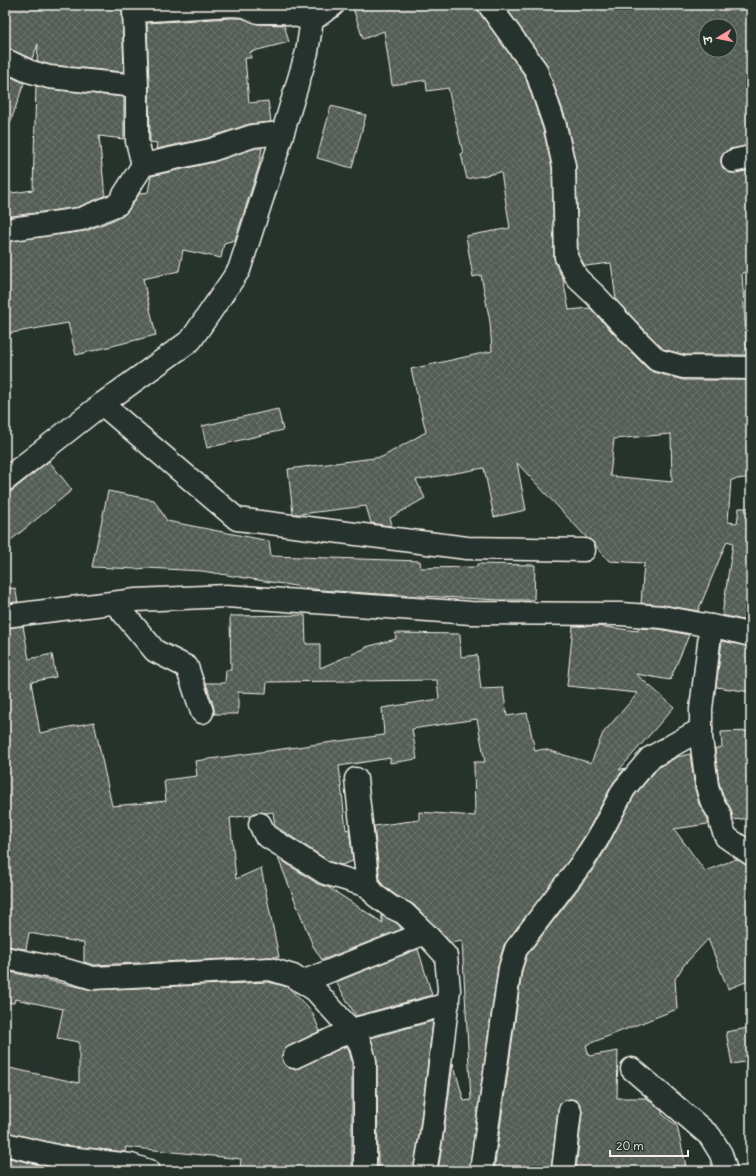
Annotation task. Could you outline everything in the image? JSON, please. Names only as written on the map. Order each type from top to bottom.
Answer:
[{"type":"street","points":[[143,165],[137,141],[137,86],[134,8],[230,5],[246,6],[258,12],[284,12],[312,20]]},
{"type":"street","points":[[5,480],[102,404],[191,340],[239,270],[307,52],[312,20],[333,5]]},
{"type":"street","points":[[489,5],[536,70],[555,126],[564,166],[566,257],[577,278],[658,360],[683,367],[751,368]]},
{"type":"street","points":[[5,60],[28,71],[50,77],[137,86]]},
{"type":"street","points":[[5,230],[81,219],[118,204],[143,165],[211,150],[253,136],[282,133]]},
{"type":"street","points":[[102,404],[237,519],[467,548],[584,550]]},
{"type":"street","points":[[5,616],[136,600],[227,596],[471,613],[621,614],[662,617],[751,635]]},
{"type":"street","points":[[115,603],[155,651],[186,668],[202,712]]},
{"type":"street","points":[[711,626],[701,709],[701,738],[707,786],[720,815],[721,824],[726,837],[751,854]]},
{"type":"street","points":[[481,1171],[510,968],[516,949],[584,860],[598,838],[624,789],[637,772],[650,758],[701,729]]},
{"type":"street","points":[[356,778],[368,886],[376,896],[391,907],[404,912],[446,956],[450,990],[431,1137],[425,1171]]},
{"type":"street","points":[[260,824],[265,835],[325,873],[368,886]]},
{"type":"street","points":[[302,982],[425,933]]},
{"type":"street","points":[[5,958],[66,970],[93,978],[270,970],[293,976],[315,990],[351,1030],[360,1043],[365,1061],[365,1171]]},
{"type":"street","points":[[294,1057],[351,1030],[448,1004]]},
{"type":"street","points":[[632,1069],[710,1136],[721,1154],[726,1171]]},
{"type":"street","points":[[563,1171],[570,1111]]},
{"type":"street","points":[[5,1144],[60,1157],[137,1169]]},
{"type":"building","points":[[5,5],[123,5],[124,72],[51,65],[37,61],[38,44],[32,59],[5,48]]},
{"type":"building","points":[[352,5],[477,5],[479,12],[525,76],[543,129],[552,168],[554,258],[563,279],[569,310],[590,308],[648,369],[654,372],[683,380],[749,380],[749,382],[751,382],[751,477],[731,480],[728,522],[737,523],[739,508],[751,508],[751,622],[722,615],[733,543],[727,541],[698,611],[664,605],[641,603],[644,563],[609,561],[595,544],[588,539],[517,463],[526,510],[494,517],[484,468],[416,480],[425,498],[390,518],[392,525],[389,526],[371,523],[366,506],[293,514],[288,469],[382,457],[426,432],[411,369],[492,351],[490,322],[481,275],[473,277],[466,236],[510,228],[501,172],[467,179],[461,154],[463,153],[448,88],[427,91],[426,80],[392,85],[384,31],[363,39]],"holes":[[[671,434],[672,482],[610,476],[614,439]]]},
{"type":"building","points":[[504,5],[751,5],[751,145],[730,149],[721,157],[721,163],[724,169],[730,173],[751,170],[751,271],[742,273],[747,355],[685,355],[663,349],[616,300],[611,263],[585,266],[578,254],[576,166],[567,122],[546,63]]},
{"type":"building","points":[[242,18],[258,24],[284,25],[289,42],[250,52],[251,58],[245,58],[249,103],[268,101],[271,122],[249,124],[208,138],[156,149],[157,143],[150,142],[147,23]]},
{"type":"building","points":[[5,74],[24,83],[8,129],[5,128]]},
{"type":"building","points":[[36,86],[48,89],[124,97],[124,139],[99,136],[105,196],[78,207],[5,217],[5,194],[33,190]]},
{"type":"building","points":[[331,106],[366,115],[352,168],[317,158]]},
{"type":"building","points":[[256,148],[262,148],[259,166],[235,240],[224,243],[221,258],[183,250],[179,271],[143,279],[156,335],[76,355],[68,323],[5,334],[5,242],[86,231],[123,216],[139,194],[148,192],[151,176],[214,162]]},
{"type":"building","points":[[278,409],[283,430],[207,448],[202,426]]},
{"type":"building","points":[[49,461],[72,490],[5,545],[5,495]]},
{"type":"building","points":[[108,491],[154,500],[167,521],[269,541],[271,556],[420,561],[421,568],[477,567],[477,564],[535,565],[534,600],[501,600],[320,590],[202,571],[92,567]]},
{"type":"building","points":[[15,588],[18,602],[5,603],[5,589]]},
{"type":"building","points":[[305,615],[306,644],[320,644],[320,668],[366,647],[396,639],[395,633],[460,634],[461,657],[477,655],[481,689],[503,688],[507,716],[527,713],[535,751],[544,749],[591,763],[603,733],[638,693],[567,686],[573,626],[597,626],[638,631],[638,628],[660,629],[689,635],[670,680],[636,674],[674,707],[619,770],[625,768],[613,783],[574,853],[504,945],[498,966],[469,1171],[438,1171],[453,1063],[464,1101],[471,1100],[462,941],[451,943],[413,904],[397,896],[380,881],[374,826],[419,820],[419,812],[475,816],[474,762],[485,762],[477,719],[412,729],[417,759],[390,763],[390,758],[339,766],[346,830],[349,829],[353,861],[342,865],[330,862],[275,826],[273,812],[261,812],[252,815],[230,818],[236,879],[261,868],[279,957],[94,965],[84,962],[84,943],[29,933],[26,949],[5,946],[7,833],[5,824],[5,628],[23,626],[29,659],[52,654],[56,677],[31,682],[40,733],[94,722],[112,806],[166,801],[164,780],[197,776],[195,761],[384,735],[382,708],[439,699],[437,680],[267,682],[266,693],[238,692],[238,714],[214,714],[214,708],[206,683],[225,683],[226,670],[231,670],[230,616]]},
{"type":"building","points":[[722,641],[751,647],[751,692],[716,687]]},
{"type":"building","points":[[751,731],[751,818],[733,820],[731,809],[723,795],[719,783],[715,749],[722,747],[721,732]]},
{"type":"building","points":[[690,754],[695,789],[699,804],[708,819],[708,824],[674,829],[705,871],[736,859],[748,866],[751,875],[751,980],[728,989],[708,939],[684,965],[675,979],[677,1009],[586,1045],[589,1056],[618,1051],[617,1098],[647,1098],[662,1111],[662,1114],[677,1126],[686,1166],[666,1166],[666,1171],[576,1171],[582,1112],[578,1101],[571,1099],[560,1103],[558,1109],[551,1171],[494,1171],[522,971],[527,955],[595,867],[634,796],[658,768],[677,757]]},
{"type":"building","points":[[278,858],[318,884],[328,887],[383,923],[381,915],[397,923],[402,929],[322,960],[313,946]]},
{"type":"building","points":[[418,949],[432,995],[356,1016],[336,982]]},
{"type":"building","points":[[5,971],[93,990],[268,982],[288,987],[312,1012],[320,1031],[289,1046],[284,1050],[282,1056],[283,1062],[287,1067],[293,1069],[299,1068],[346,1046],[349,1050],[352,1063],[352,1167],[319,1171],[240,1171],[241,1159],[126,1147],[125,1152],[62,1145],[5,1132],[5,1067],[79,1083],[79,1042],[57,1038],[63,1009],[15,999],[14,1003],[5,1002]]},
{"type":"building","points":[[433,1021],[413,1171],[380,1171],[380,1166],[378,1166],[377,1061],[371,1038]]},
{"type":"building","points":[[748,1028],[751,1044],[751,1061],[732,1064],[726,1032]]},
{"type":"building","points":[[5,1157],[57,1169],[73,1171],[5,1171]]}]
